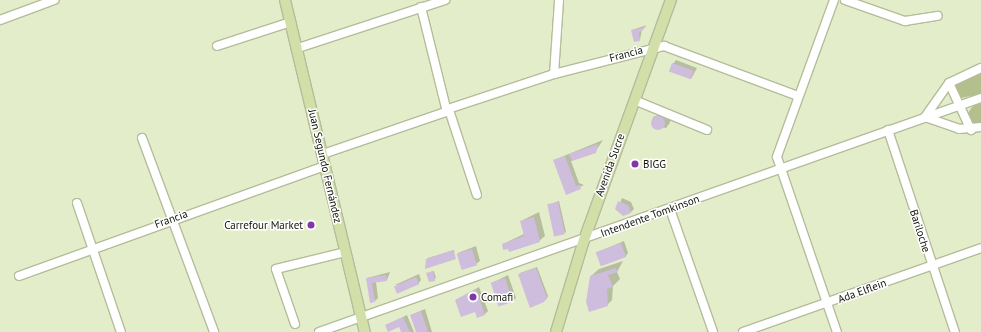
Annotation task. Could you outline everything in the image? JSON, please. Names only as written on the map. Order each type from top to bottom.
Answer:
[{"type":"main road","name":"Juan Segundo Fernández","points":[[285,0],[323,154],[359,318],[365,332]]},
{"type":"main road","name":"Avenida Sucre","points":[[556,332],[584,240],[671,0]]},
{"type":"street","points":[[0,20],[53,0]]},
{"type":"street","points":[[298,48],[445,0]]},
{"type":"street","points":[[554,74],[559,0]]},
{"type":"street","points":[[834,0],[778,150],[780,169],[837,332]]},
{"type":"street","points":[[845,0],[904,21],[938,16]]},
{"type":"street","points":[[421,8],[449,110],[477,195]]},
{"type":"street","points":[[217,46],[291,22]]},
{"type":"street","name":"Francia","points":[[323,154],[554,74],[654,47],[673,49],[798,96]]},
{"type":"street","points":[[981,68],[949,83],[925,117],[943,125],[971,130],[981,127]]},
{"type":"street","points":[[949,83],[957,107],[971,130]]},
{"type":"street","name":"Intendente Tomkinson","points":[[318,332],[584,240],[981,98]]},
{"type":"street","points":[[634,100],[707,130]]},
{"type":"street","name":"Bariloche","points":[[888,130],[931,266],[955,332]]},
{"type":"street","points":[[142,138],[214,332]]},
{"type":"street","name":"Francia","points":[[19,276],[171,219],[325,166]]},
{"type":"street","points":[[77,203],[120,332]]},
{"type":"street","points":[[670,209],[712,332]]},
{"type":"street","name":"Ada Elflein","points":[[743,332],[826,304],[981,248]]},
{"type":"street","points":[[296,324],[276,269],[345,252]]},
{"type":"green space","points":[[981,70],[981,94],[961,98],[956,94],[956,83]]},
{"type":"green space","points":[[981,102],[981,125],[970,125],[966,116],[972,107]]},
{"type":"building","points":[[646,27],[639,33],[640,41],[634,42],[631,30]]},
{"type":"building","points":[[672,63],[694,71],[691,79],[669,71]]},
{"type":"building","points":[[655,116],[661,116],[665,120],[665,126],[661,130],[655,130],[651,126],[651,120]]},
{"type":"building","points":[[598,144],[596,153],[572,161],[569,154]]},
{"type":"building","points":[[565,156],[576,186],[580,185],[581,189],[566,195],[553,160]]},
{"type":"building","points":[[618,201],[628,205],[631,213],[623,216],[615,209]]},
{"type":"building","points":[[558,202],[565,234],[554,237],[547,204]]},
{"type":"building","points":[[534,217],[540,242],[509,252],[508,249],[503,250],[502,244],[524,236],[520,221]]},
{"type":"building","points":[[621,243],[626,257],[601,266],[596,252]]},
{"type":"building","points":[[472,249],[477,265],[462,270],[457,254]]},
{"type":"building","points":[[453,250],[456,259],[425,269],[426,259]]},
{"type":"building","points":[[536,268],[547,298],[544,302],[530,308],[518,274]]},
{"type":"building","points":[[616,268],[618,272],[608,275],[613,287],[607,289],[608,306],[589,312],[586,302],[590,276]]},
{"type":"building","points":[[433,271],[435,281],[429,282],[426,273]]},
{"type":"building","points":[[386,275],[387,281],[372,283],[375,302],[370,303],[366,278]]},
{"type":"building","points":[[416,277],[419,284],[397,294],[394,286]]},
{"type":"building","points":[[505,278],[513,302],[498,306],[491,283]]},
{"type":"building","points":[[476,289],[485,315],[477,318],[475,312],[461,317],[455,300]]},
{"type":"building","points":[[421,311],[428,332],[416,332],[410,315]]},
{"type":"building","points":[[403,317],[410,332],[401,332],[399,327],[388,332],[385,325]]},
{"type":"place","name":"BIGG","points":[[635,164]]},
{"type":"place","name":"Carrefour Market","points":[[311,225]]},
{"type":"place","name":"Comafi","points":[[473,297]]}]
